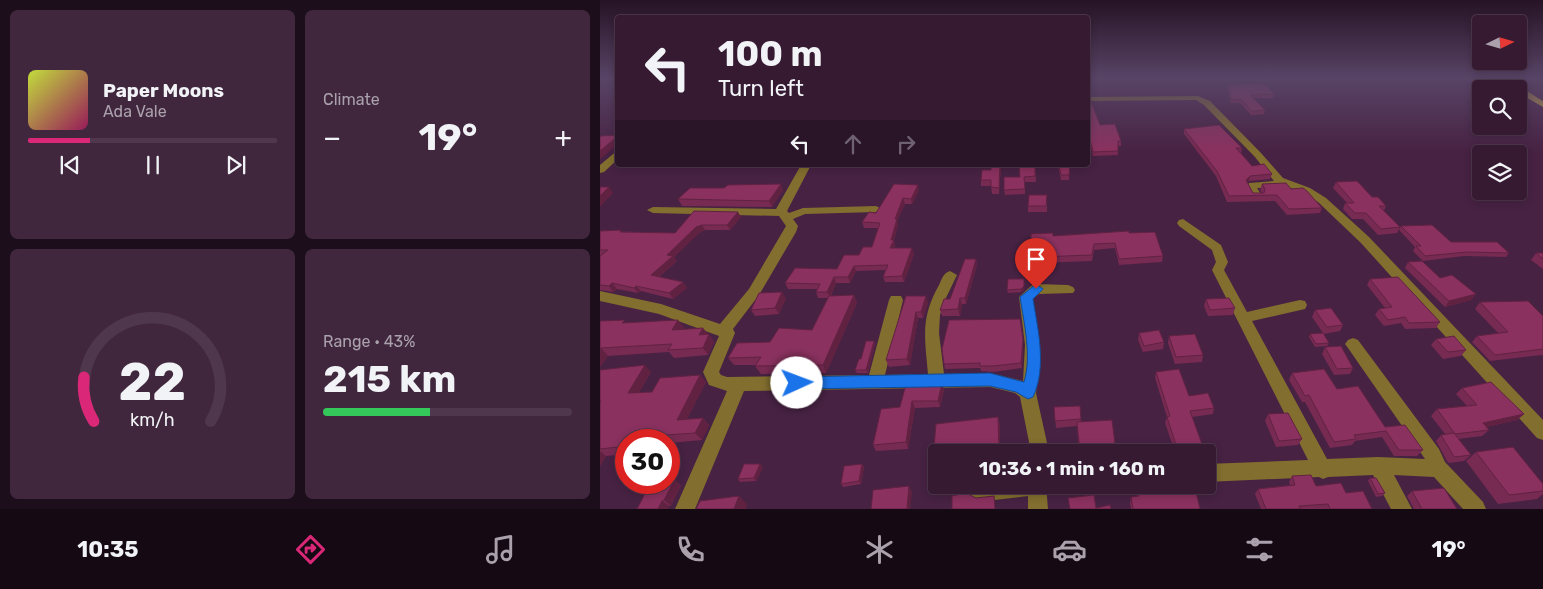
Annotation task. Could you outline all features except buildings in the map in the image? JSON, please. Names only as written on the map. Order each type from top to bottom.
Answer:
[{"type":"street","points":[[1206,103],[1258,154],[1279,180],[1322,200],[1365,240],[1543,432]]},
{"type":"street","points":[[600,170],[615,156]]},
{"type":"street","points":[[724,330],[754,292],[790,232],[792,226],[781,211],[784,202],[805,167]]},
{"type":"street","points":[[1257,196],[1251,186],[1253,185],[1289,184]]},
{"type":"street","points":[[653,210],[784,215],[803,211],[876,209]]},
{"type":"street","points":[[1183,223],[1217,248],[1222,262],[1218,270],[1323,470]]},
{"type":"street","points":[[936,380],[932,337],[935,306],[947,287],[950,275]]},
{"type":"street","points":[[1038,444],[1028,392],[1033,375],[1032,334],[1026,297],[1036,289],[1068,290]]},
{"type":"street","points":[[600,296],[661,309],[724,330],[728,333],[711,372],[715,380],[727,384],[876,380],[990,380],[1020,387],[1028,392]]},
{"type":"street","points":[[876,380],[896,300]]},
{"type":"street","points":[[1243,318],[1300,305]]},
{"type":"street","points":[[1353,344],[1433,455],[1438,468],[1476,509]]},
{"type":"street","points":[[685,509],[738,384]]},
{"type":"street","points":[[1378,466],[1402,509]]},
{"type":"street","points":[[1216,473],[1323,470],[1378,466],[1438,468]]},
{"type":"street","points":[[1037,494],[1038,509]]},
{"type":"route","points":[[797,383],[876,380],[990,380],[1020,387],[1028,392],[1033,375],[1032,334],[1026,297],[1036,289]]}]
